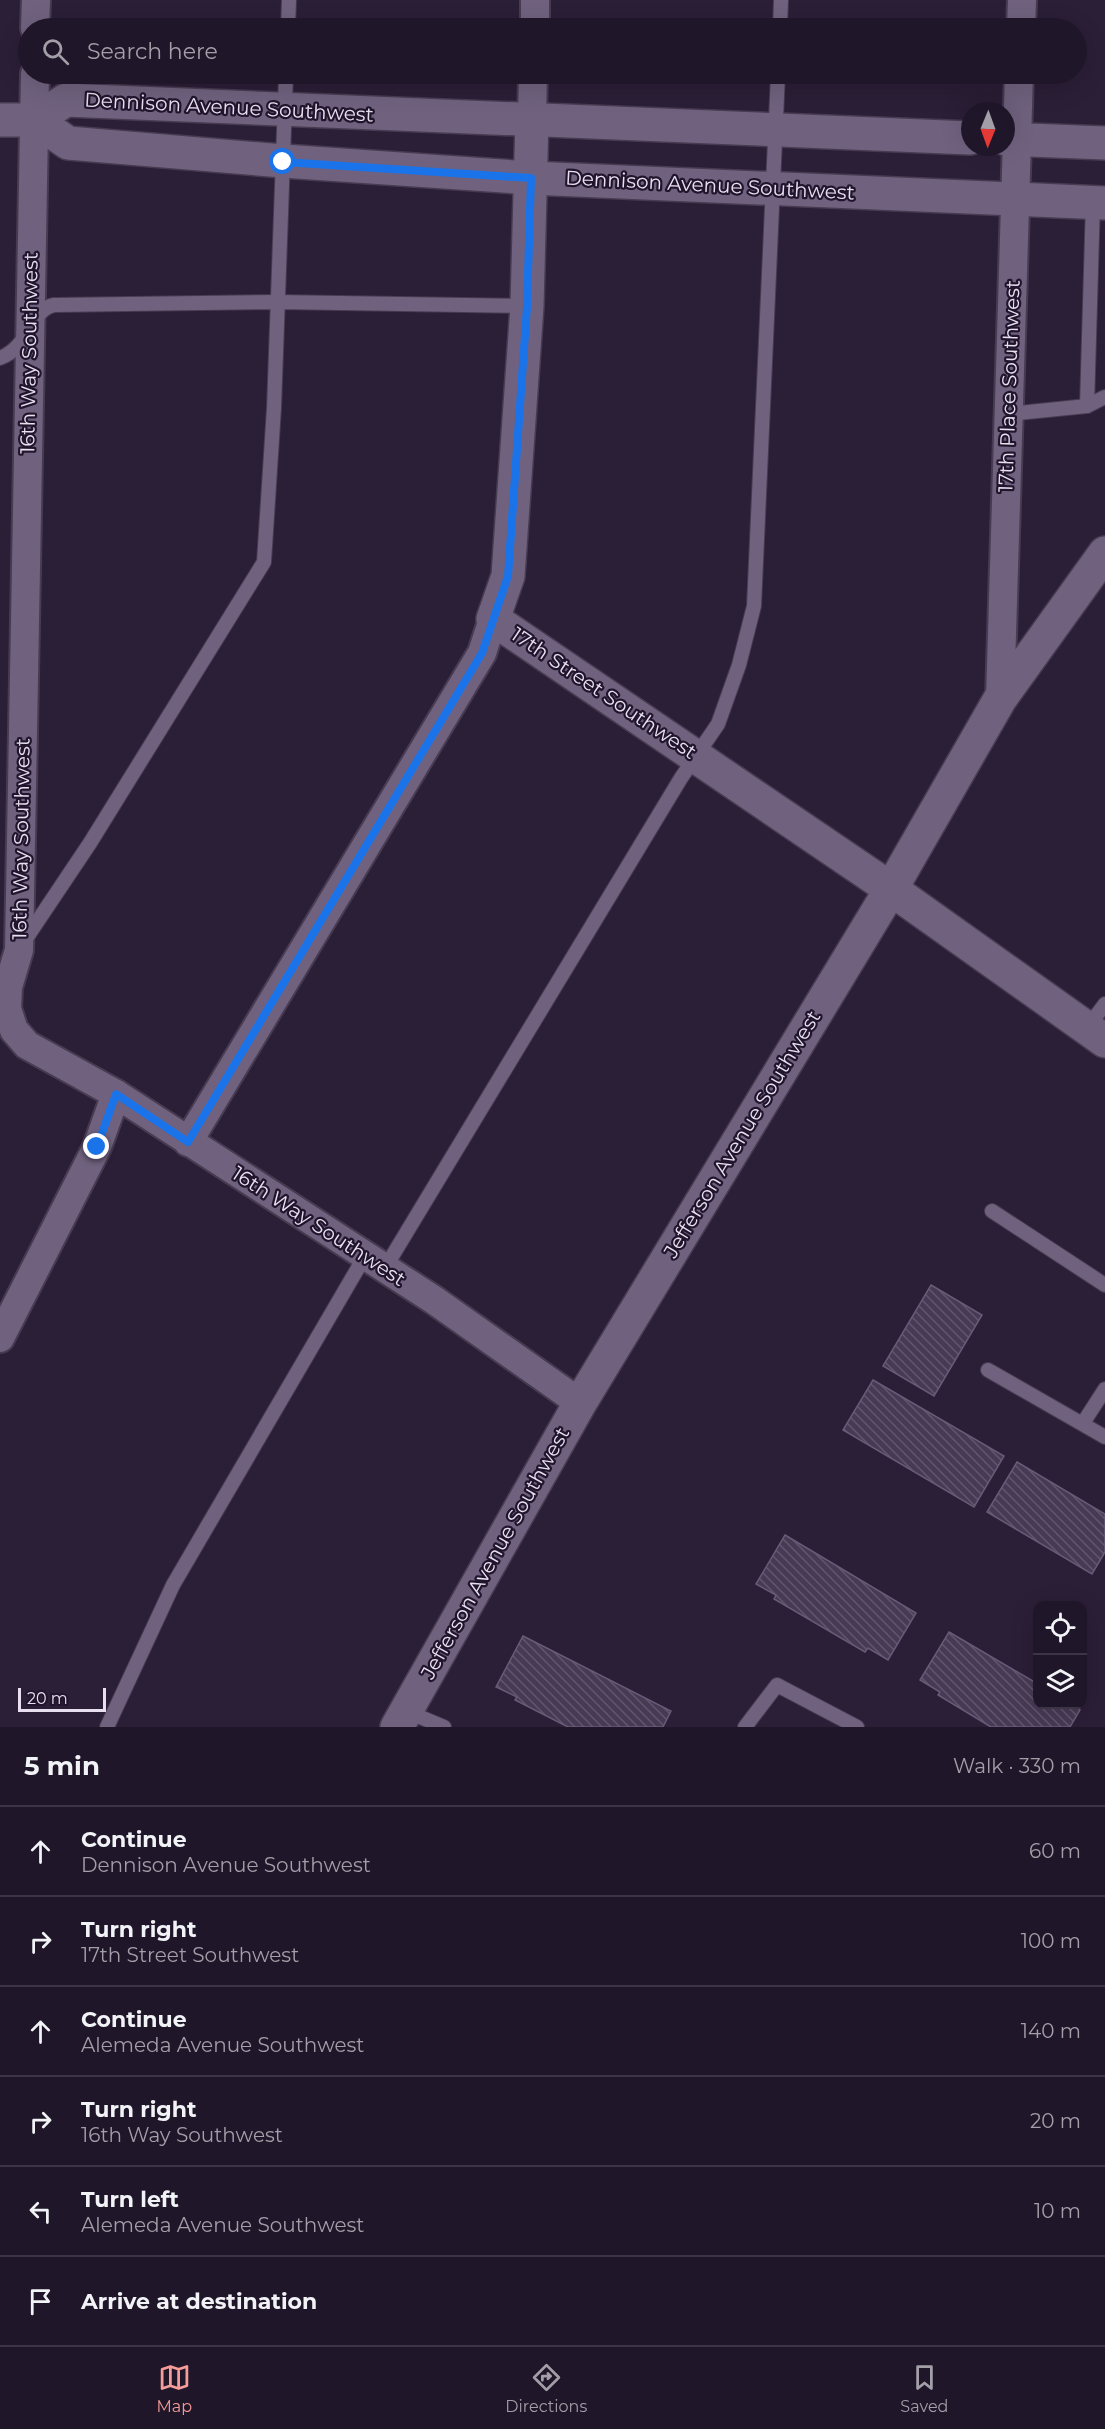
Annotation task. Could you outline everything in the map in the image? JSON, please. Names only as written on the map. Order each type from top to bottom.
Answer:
[{"type":"street","points":[[35,18],[36,0]]},
{"type":"street","points":[[535,0],[535,18]]},
{"type":"street","points":[[1021,18],[1022,0]]},
{"type":"street","name":"16th Way Southwest","points":[[35,84],[29,333],[13,593],[7,1009],[14,1030],[27,1045],[116,1094],[375,1262],[580,1403]]},
{"type":"street","name":"17th Street Southwest","points":[[533,84],[527,306],[508,576],[493,619],[891,889],[1099,1024]]},
{"type":"street","name":"17th Place Southwest","points":[[1015,106],[1018,84]]},
{"type":"street","name":"Dennison Avenue Southwest","points":[[961,138],[66,100],[35,120],[68,143],[283,162],[531,178],[1099,202]]},
{"type":"street","points":[[0,120],[35,120]]},
{"type":"street","points":[[1015,139],[1105,143]]},
{"type":"street","name":"17th Place Southwest","points":[[1000,699],[1014,198],[1012,156]]},
{"type":"street","name":"Jefferson Avenue Southwest","points":[[402,1719],[580,1403],[891,889],[1000,699],[1105,553]]},
{"type":"street","points":[[188,1142],[482,653],[493,619]]},
{"type":"street","points":[[0,1338],[97,1147],[116,1094]]},
{"type":"lane","points":[[288,18],[289,0]]},
{"type":"lane","points":[[780,18],[781,0]]},
{"type":"lane","points":[[9,956],[90,843],[264,562],[274,408],[286,84]]},
{"type":"lane","points":[[107,1727],[173,1585],[681,778],[718,724],[739,665],[754,606],[778,84]]},
{"type":"lane","points":[[1087,406],[1099,202]]},
{"type":"lane","points":[[0,358],[13,352],[29,333],[39,313],[45,307],[54,305],[277,302],[527,306]]},
{"type":"lane","points":[[1008,414],[1087,406],[1105,397]]},
{"type":"lane","points":[[992,1211],[1105,1285]]},
{"type":"lane","points":[[988,1370],[1105,1437]]},
{"type":"lane","points":[[1083,1423],[1105,1389]]},
{"type":"lane","points":[[745,1727],[777,1685],[857,1727]]},
{"type":"lane","points":[[402,1719],[444,1727]]},
{"type":"building","points":[[931,1285],[982,1315],[934,1396],[883,1366]]},
{"type":"building","points":[[873,1380],[1004,1456],[974,1507],[843,1430]]},
{"type":"building","points":[[1017,1462],[1105,1514],[1105,1552],[1092,1574],[987,1512]]},
{"type":"building","points":[[785,1535],[916,1613],[888,1660],[868,1648],[865,1652],[774,1599],[776,1595],[756,1584]]},
{"type":"building","points":[[949,1632],[1033,1681],[1033,1709],[1080,1710],[1070,1727],[991,1727],[938,1695],[940,1692],[920,1680]]},
{"type":"building","points":[[523,1636],[671,1711],[663,1727],[568,1727],[515,1700],[517,1697],[496,1687]]},
{"type":"route","points":[[97,1147],[116,1094],[188,1142],[482,653],[508,576],[527,306],[531,178],[283,162]]}]
